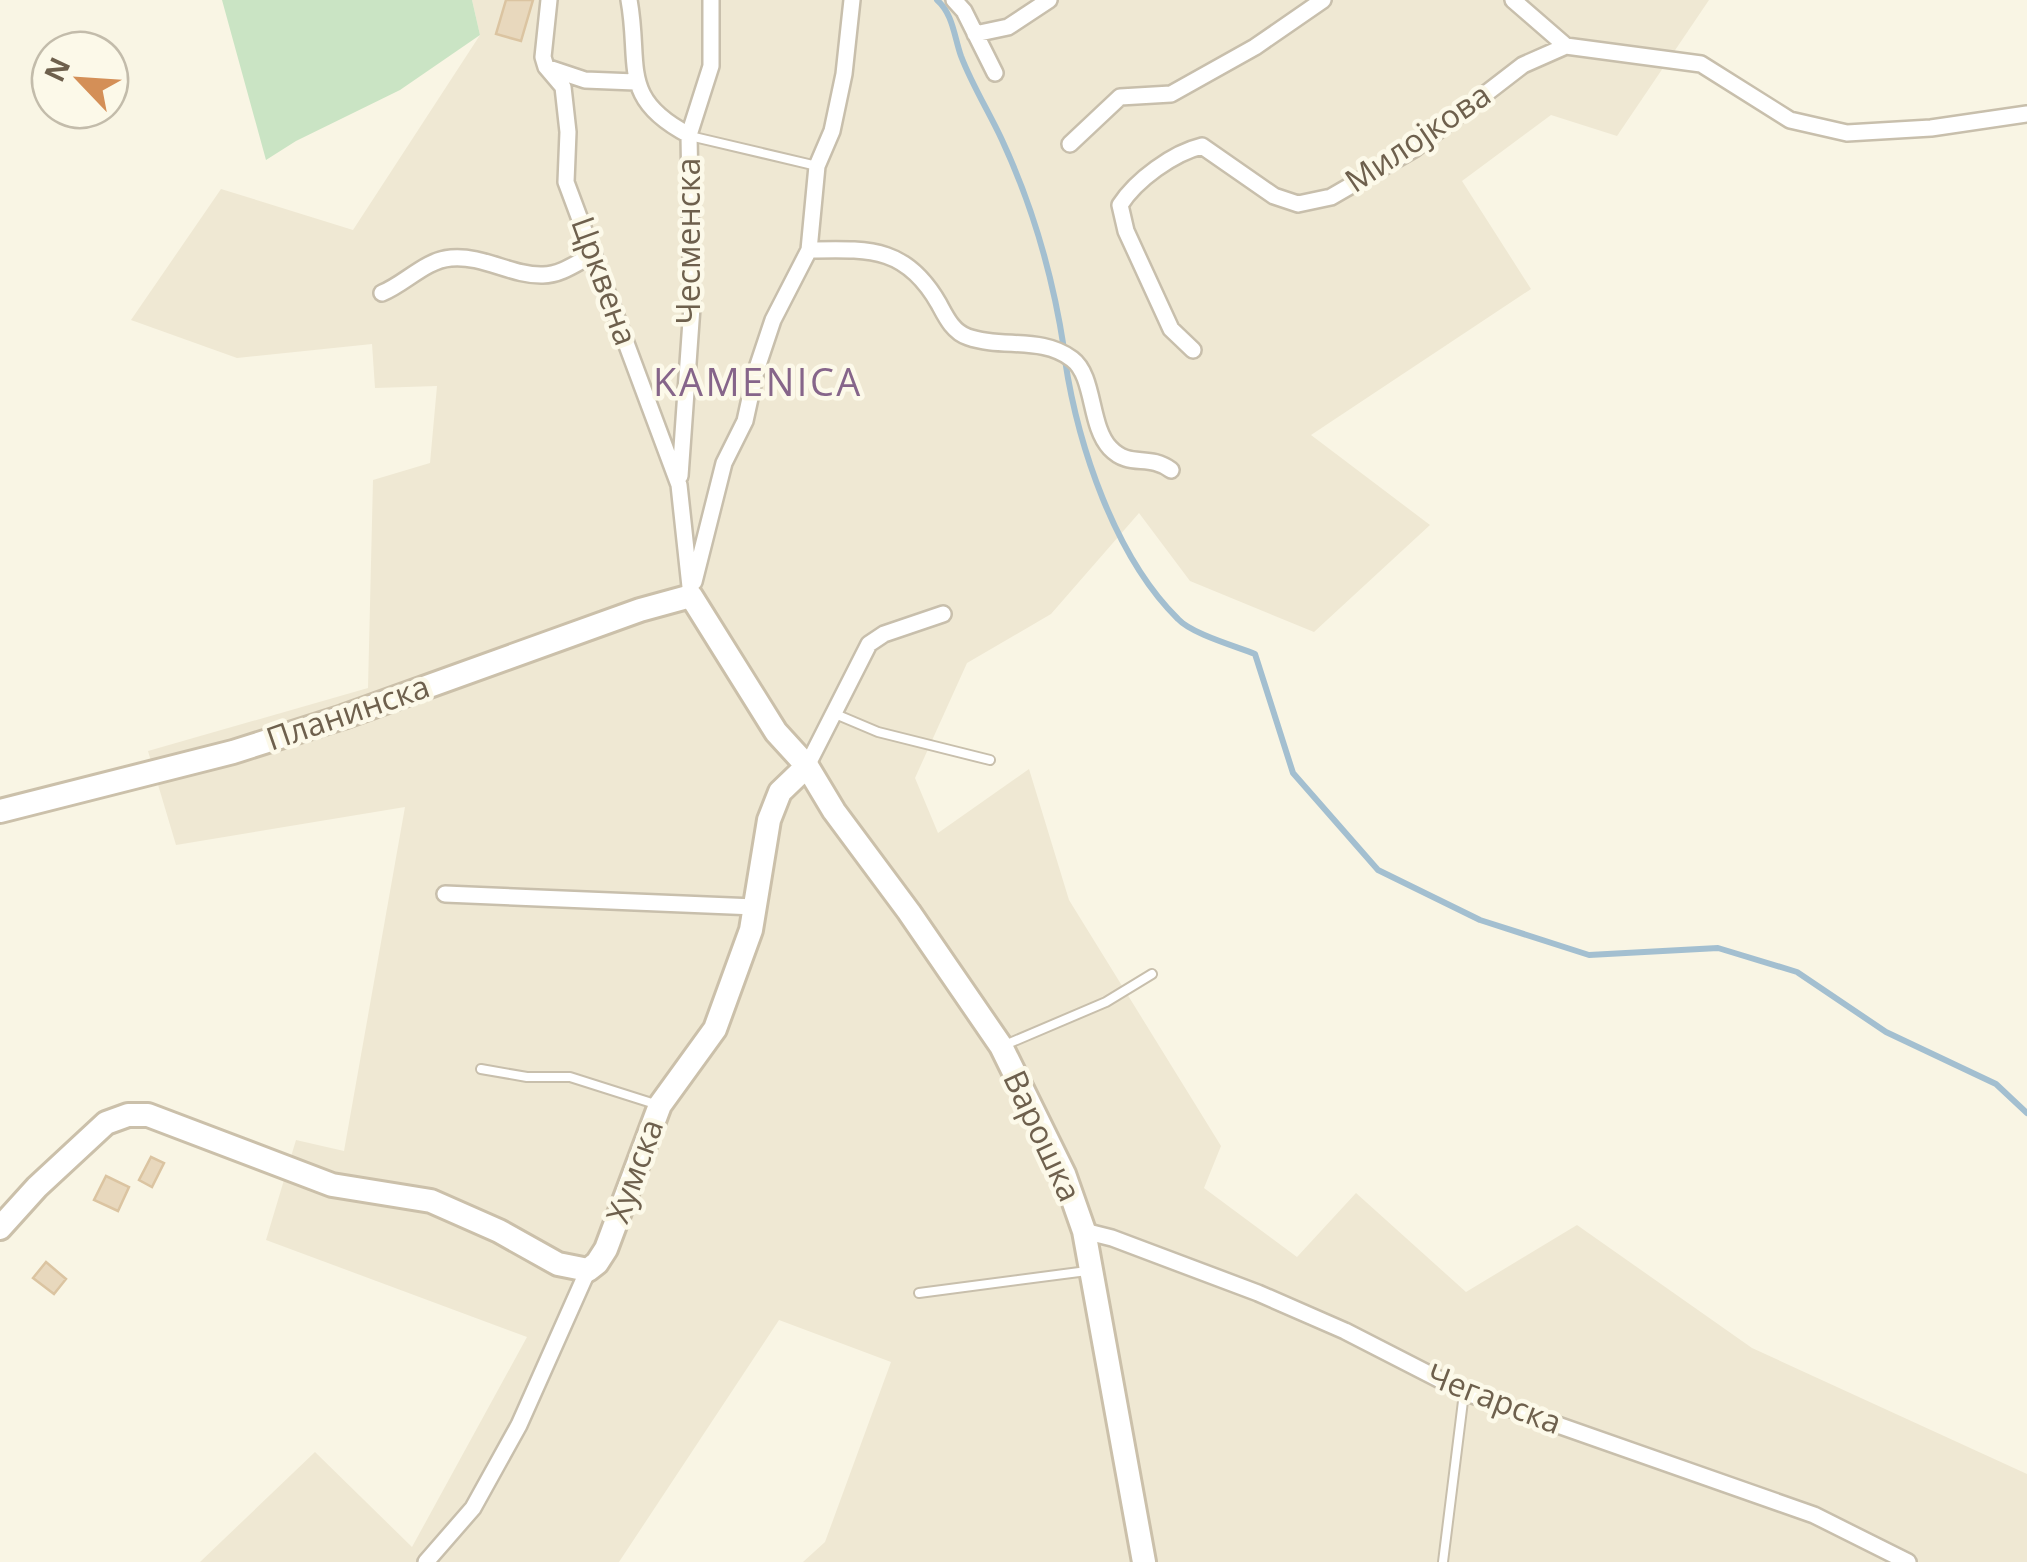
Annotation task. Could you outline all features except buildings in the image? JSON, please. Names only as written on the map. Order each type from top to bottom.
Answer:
[{"type":"street","name":"Црквена","points":[[549,0],[543,57],[563,88],[568,132],[566,182],[679,485],[691,596],[776,732],[806,766]]},
{"type":"street","points":[[629,0],[634,82],[645,101],[667,124],[689,135]]},
{"type":"street","name":"Чесменска","points":[[679,485],[692,307],[689,135],[711,66],[712,0]]},
{"type":"street","points":[[691,596],[724,463],[745,421],[774,320],[809,250],[816,166],[832,131],[844,74],[852,0]]},
{"type":"street","points":[[954,0],[964,11],[995,73]]},
{"type":"street","points":[[975,34],[1008,27],[1049,0]]},
{"type":"street","points":[[1070,144],[1120,97],[1171,94],[1255,47],[1323,0]]},
{"type":"street","points":[[1514,0],[1566,46],[1701,64],[1790,120],[1847,133],[1931,128],[2027,114]]},
{"type":"street","name":"Милојкова","points":[[1192,350],[1171,328],[1126,231],[1120,205],[1129,192],[1188,150],[1202,146],[1274,196],[1298,204],[1332,197],[1414,149],[1523,65],[1566,46]]},
{"type":"street","points":[[546,67],[585,80],[634,82]]},
{"type":"street","points":[[809,250],[865,249],[900,259],[927,282],[954,328],[966,336],[1037,345],[1076,361],[1100,436],[1113,452],[1128,460],[1157,460],[1171,470]]},
{"type":"street","points":[[382,294],[447,258],[544,275],[561,272],[594,254]]},
{"type":"street","name":"Планинска","points":[[0,810],[233,752],[640,610],[691,596]]},
{"type":"street","points":[[806,766],[869,644],[884,634],[942,614]]},
{"type":"street","name":"Хумска","points":[[426,1562],[472,1508],[519,1425],[588,1270],[606,1249],[660,1105],[715,1029],[751,930],[769,820],[780,792],[806,766]]},
{"type":"street","name":"Варошка","points":[[806,766],[1001,1046],[1064,1174],[1084,1231],[1144,1562]]},
{"type":"street","points":[[445,894],[755,907]]},
{"type":"street","points":[[0,1228],[37,1186],[106,1123],[148,1115],[332,1184],[431,1201],[499,1231],[558,1264],[588,1270]]},
{"type":"street","name":"Чегарска","points":[[1084,1231],[1258,1293],[1464,1392],[1814,1516],[1908,1562]]},
{"type":"lane","points":[[689,135],[816,166]]},
{"type":"lane","points":[[832,713],[878,732],[990,760]]},
{"type":"lane","points":[[1001,1046],[1106,1002],[1152,974]]},
{"type":"lane","points":[[481,1069],[527,1077],[570,1077],[660,1105]]},
{"type":"lane","points":[[918,1293],[1092,1270]]},
{"type":"lane","points":[[1443,1562],[1464,1392]]},
{"type":"shaded area","points":[[472,0],[1709,0],[1617,136],[1551,115],[1462,181],[1531,289],[1311,435],[1430,525],[1314,632],[1190,581],[1139,513],[1051,614],[967,663],[915,778],[938,833],[1029,769],[1069,900],[1221,1146],[1204,1188],[1297,1257],[1356,1193],[1466,1292],[1577,1225],[1752,1348],[2027,1474],[2027,1562],[803,1562],[825,1542],[891,1362],[779,1320],[619,1562],[200,1562],[315,1452],[412,1547],[527,1337],[266,1240],[296,1140],[344,1151],[405,807],[176,845],[148,751],[368,688],[373,480],[430,463],[437,386],[375,388],[372,344],[237,358],[131,320],[221,189],[353,230],[480,35]]},
{"type":"green space","points":[[222,0],[472,0],[480,35],[400,90],[266,160]]},
{"type":"waterway","points":[[937,0],[950,19],[965,67],[1023,191],[1048,269],[1064,349]]},
{"type":"waterway","points":[[1065,360],[1090,463],[1118,532],[1136,564],[1178,619],[1203,635],[1255,654],[1293,773],[1378,870],[1480,920],[1589,955],[1718,948],[1797,972],[1886,1032],[1996,1084],[2027,1113]]},
{"type":"district","name":"KAMENICA","points":[[758,383]]}]
